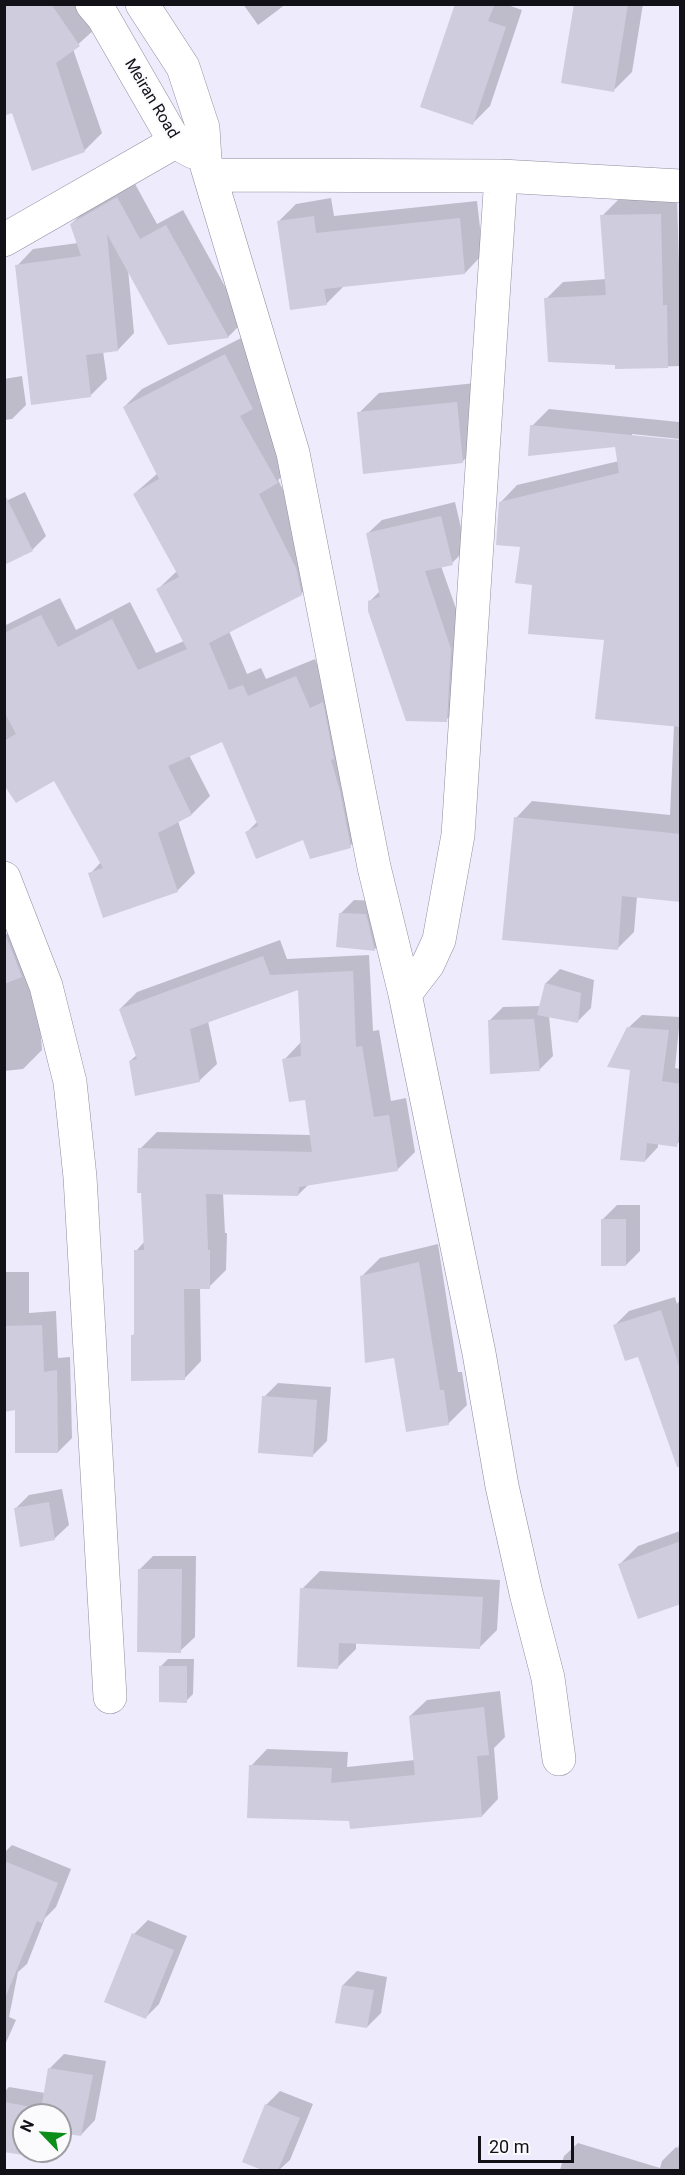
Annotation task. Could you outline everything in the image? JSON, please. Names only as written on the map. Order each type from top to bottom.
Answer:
[{"type":"street","name":"Meiran Road","points":[[92,4],[103,17],[175,142],[207,167]]},
{"type":"street","name":"Meiran Road","points":[[142,4],[183,67],[203,128],[207,167]]},
{"type":"street","points":[[4,240],[175,142]]},
{"type":"street","points":[[559,1760],[548,1678],[502,1486],[479,1353],[405,994],[374,867],[293,453],[207,167],[501,176],[681,186]]},
{"type":"street","points":[[405,994],[428,964],[439,940],[458,836],[501,176]]},
{"type":"street","points":[[4,878],[46,986],[70,1082],[80,1177],[110,1697]]},
{"type":"building","points":[[4,4],[51,4],[80,46],[56,63],[85,152],[32,171],[12,113],[4,116]]},
{"type":"building","points":[[455,4],[495,4],[488,21],[506,27],[473,125],[420,107]]},
{"type":"building","points":[[574,4],[628,4],[614,92],[561,83]]},
{"type":"building","points":[[117,197],[140,239],[166,225],[229,338],[168,345],[107,234],[118,351],[86,355],[91,397],[31,405],[15,265],[81,256],[70,224]]},
{"type":"building","points":[[661,214],[663,305],[667,305],[668,368],[615,369],[615,365],[548,362],[544,298],[606,295],[600,215]]},
{"type":"building","points":[[314,216],[316,233],[460,218],[465,274],[324,289],[327,305],[290,310],[277,221]]},
{"type":"building","points":[[225,354],[253,409],[240,416],[278,483],[259,494],[296,568],[302,595],[209,643],[229,690],[243,685],[248,696],[296,676],[310,708],[323,702],[334,759],[331,760],[340,791],[351,848],[310,859],[303,840],[256,859],[245,832],[258,826],[222,742],[168,766],[192,815],[158,833],[178,892],[103,918],[88,873],[103,868],[54,781],[16,803],[4,785],[4,741],[16,734],[4,711],[4,633],[41,615],[58,647],[112,619],[138,670],[187,649],[156,589],[179,577],[133,494],[159,479],[123,407]]},
{"type":"building","points":[[457,402],[463,463],[363,474],[357,412]]},
{"type":"building","points":[[530,425],[681,440],[681,727],[595,719],[604,640],[528,634],[532,585],[515,583],[520,547],[496,545],[499,502],[619,473],[615,447],[528,456]]},
{"type":"building","points":[[4,493],[33,551],[4,565]]},
{"type":"building","points":[[441,516],[453,565],[425,571],[451,649],[447,722],[406,721],[368,611],[368,601],[380,597],[366,533]]},
{"type":"building","points":[[514,817],[681,834],[681,902],[622,896],[618,950],[502,940]]},
{"type":"building","points":[[339,913],[366,914],[375,951],[336,947]]},
{"type":"building","points":[[4,931],[22,977],[4,984]]},
{"type":"building","points":[[263,956],[270,975],[353,971],[356,1047],[362,1046],[374,1117],[389,1115],[398,1171],[299,1187],[298,1196],[206,1194],[210,1289],[184,1289],[185,1380],[131,1381],[131,1335],[134,1335],[134,1250],[144,1250],[141,1193],[137,1193],[138,1148],[312,1152],[305,1100],[289,1102],[282,1059],[301,1056],[298,990],[190,1029],[200,1082],[135,1096],[129,1061],[137,1059],[119,1009]]},
{"type":"building","points":[[545,983],[581,993],[578,1023],[537,1015]]},
{"type":"building","points":[[534,1019],[540,1071],[490,1074],[488,1020]]},
{"type":"building","points":[[627,1027],[669,1030],[662,1081],[681,1084],[681,1118],[677,1147],[647,1143],[645,1162],[620,1160],[630,1070],[607,1067]]},
{"type":"building","points":[[601,1219],[626,1219],[626,1266],[601,1266]]},
{"type":"building","points":[[419,1262],[440,1390],[444,1390],[449,1425],[406,1432],[394,1358],[365,1363],[360,1276]]},
{"type":"building","points":[[661,1310],[681,1372],[681,1467],[677,1467],[638,1357],[625,1361],[613,1325]]},
{"type":"building","points":[[42,1325],[44,1372],[57,1370],[58,1453],[15,1453],[15,1410],[4,1412],[4,1326]]},
{"type":"building","points":[[262,1396],[317,1400],[313,1457],[258,1453]]},
{"type":"building","points":[[49,1502],[55,1540],[20,1547],[14,1508]]},
{"type":"building","points":[[681,1541],[681,1604],[638,1619],[618,1564]]},
{"type":"building","points":[[138,1569],[182,1569],[181,1653],[137,1652]]},
{"type":"building","points":[[300,1588],[483,1597],[480,1649],[339,1643],[338,1669],[297,1667]]},
{"type":"building","points":[[159,1666],[187,1666],[187,1703],[159,1702]]},
{"type":"building","points":[[484,1707],[489,1755],[477,1756],[482,1817],[350,1829],[349,1821],[247,1818],[249,1765],[332,1768],[331,1783],[415,1775],[409,1716]]},
{"type":"building","points":[[4,1861],[58,1883],[42,1923],[37,1921],[5,1998]]},
{"type":"building","points":[[132,1933],[174,1950],[146,2019],[104,2002]]},
{"type":"building","points":[[342,1985],[374,1990],[367,2028],[335,2023]]},
{"type":"building","points":[[48,2068],[93,2075],[81,2136],[72,2135],[72,2103],[42,2103]]},
{"type":"building","points":[[4,2102],[12,2103],[12,2153],[4,2152]]},
{"type":"building","points":[[265,2104],[300,2118],[278,2170],[262,2170],[242,2162]]}]
